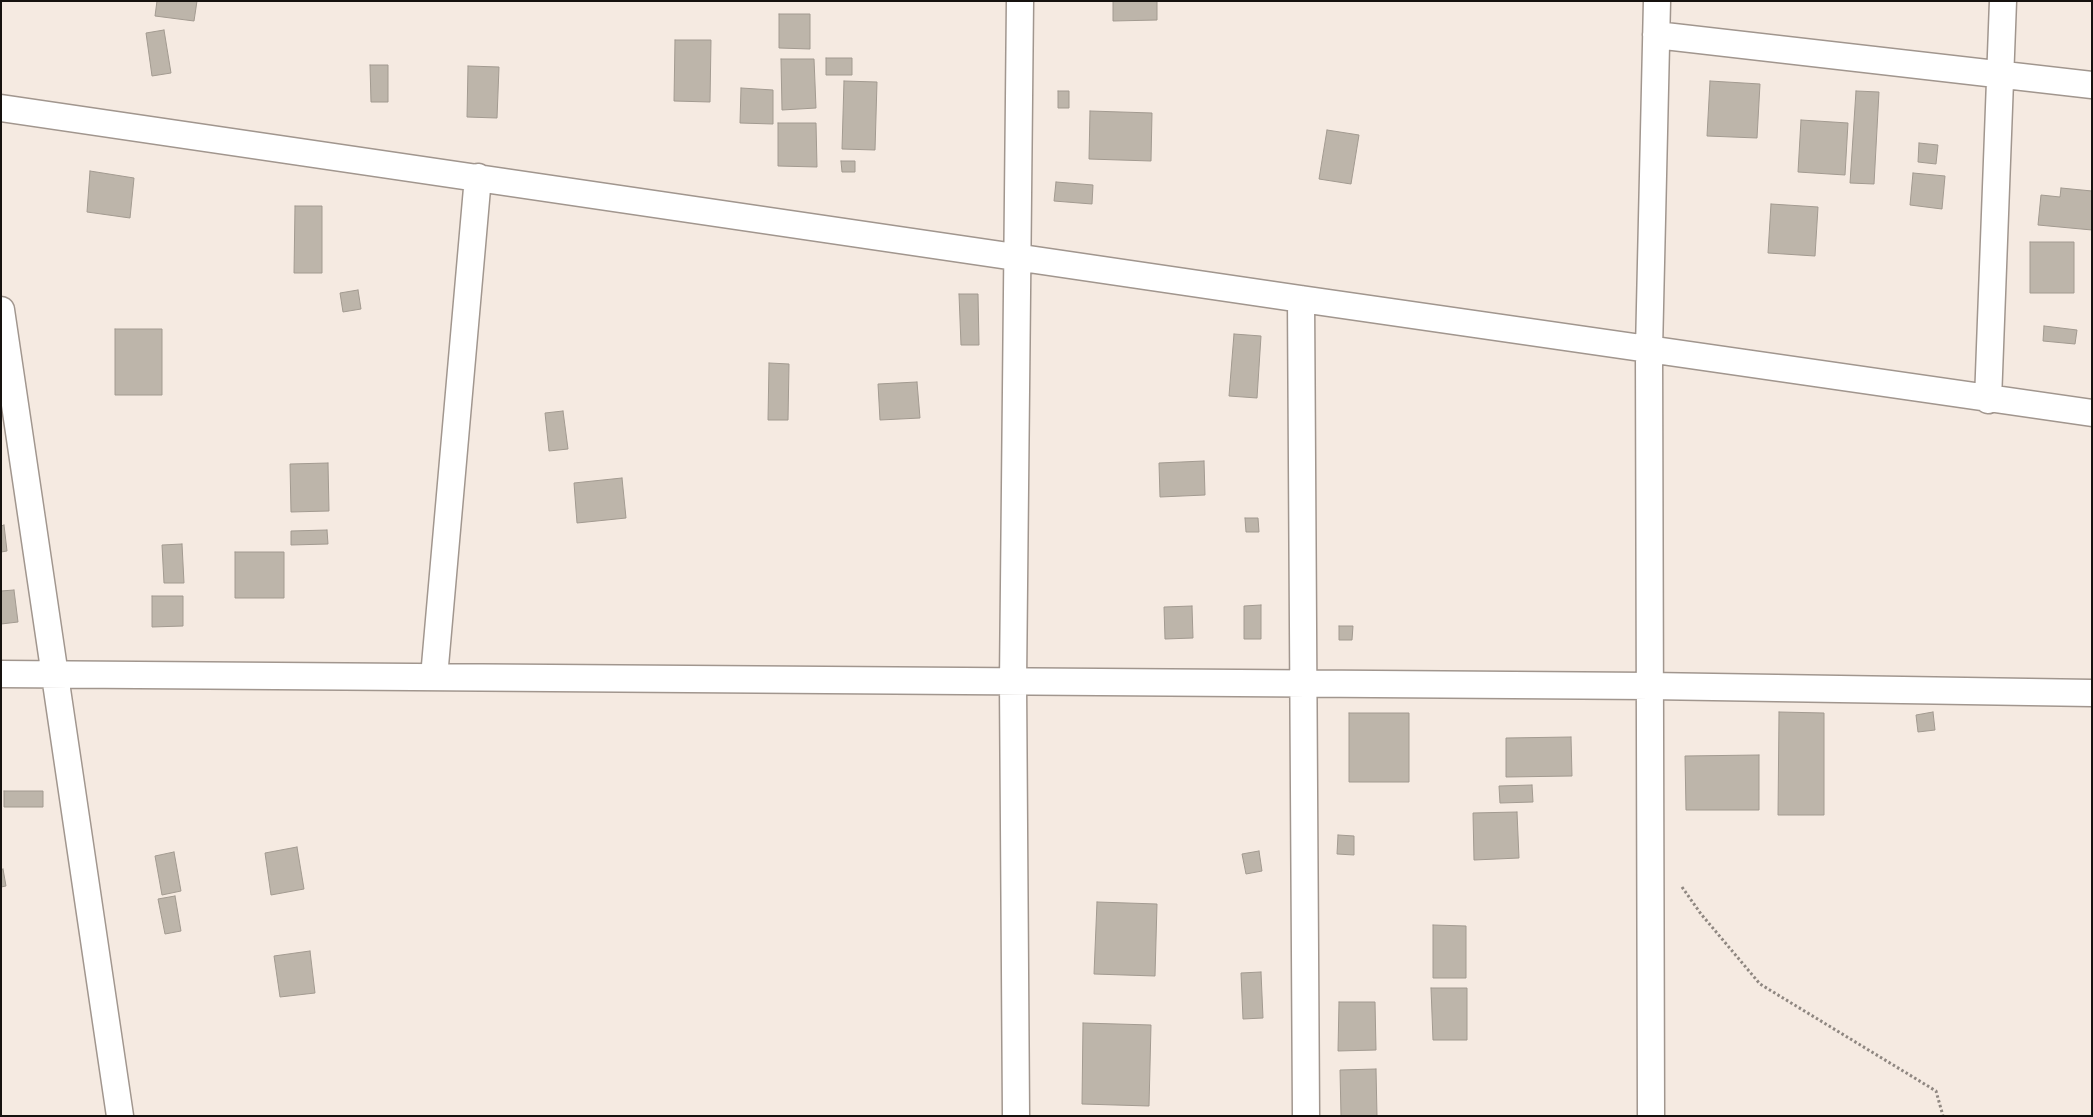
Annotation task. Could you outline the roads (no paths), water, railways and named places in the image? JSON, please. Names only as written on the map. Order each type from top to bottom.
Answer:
[{"type":"street","points":[[1016,1116],[1013,682],[1020,1]]},
{"type":"street","points":[[1651,1116],[1649,350],[1657,1]]},
{"type":"street","points":[[1988,400],[2003,1]]},
{"type":"street","points":[[1656,36],[2092,85]]},
{"type":"street","points":[[1,108],[1017,256],[1301,300],[1988,400],[2092,413]]},
{"type":"street","points":[[434,677],[478,178]]},
{"type":"street","points":[[1301,300],[1306,1116]]},
{"type":"street","points":[[1,310],[120,1116]]},
{"type":"street","points":[[1,674],[1650,686],[2092,693]]}]
